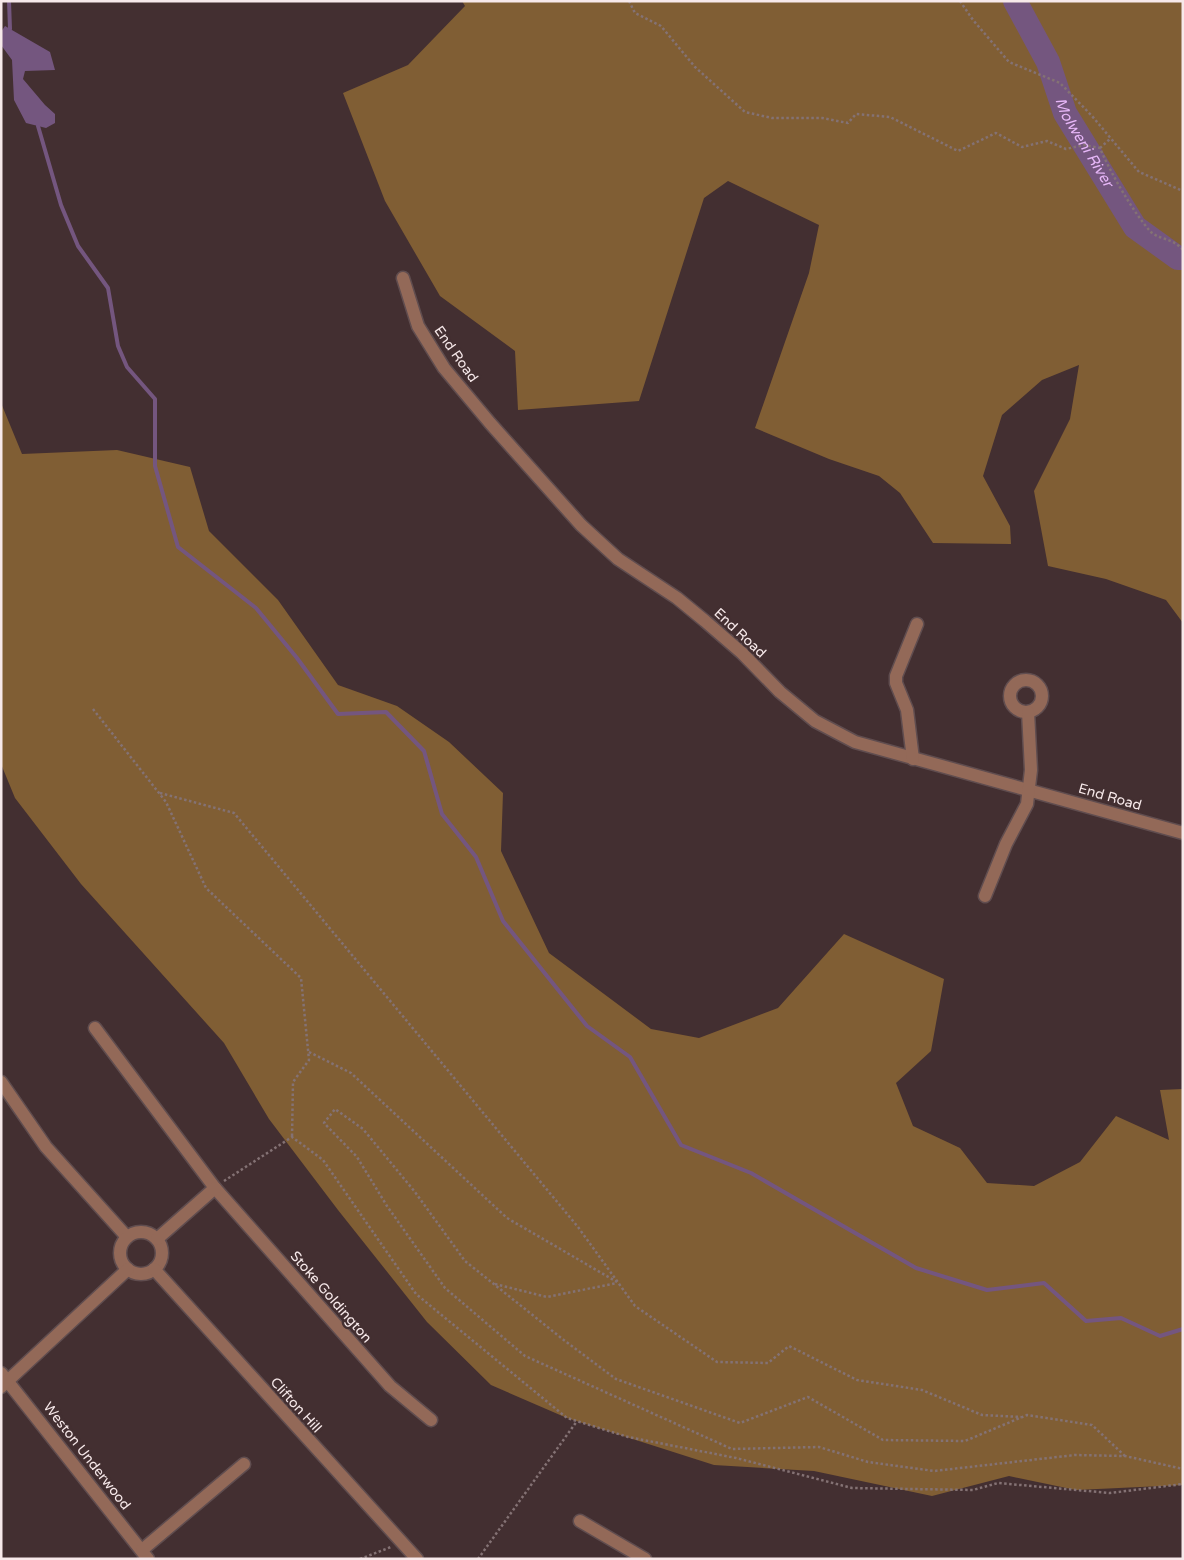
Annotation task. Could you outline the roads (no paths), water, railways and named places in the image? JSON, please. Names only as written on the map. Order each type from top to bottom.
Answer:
[{"type":"street","name":"End Road","points":[[403,278],[418,326],[444,368],[490,424],[581,525],[618,559],[677,598],[698,615],[742,653],[780,692],[815,721],[855,742],[1183,833]]},
{"type":"street","points":[[913,759],[907,710],[896,683],[896,676],[918,624]]},
{"type":"street","points":[[985,896],[1006,844],[1027,804],[1030,792],[1032,770],[1028,712]]},
{"type":"street","name":"Stoke Goldington","points":[[95,1028],[215,1188],[390,1386],[431,1420]]},
{"type":"street","points":[[1,1082],[46,1147],[127,1238]]},
{"type":"street","points":[[157,1239],[215,1188]]},
{"type":"street","points":[[139,1232],[145,1232],[157,1239],[160,1245],[161,1258],[154,1269],[141,1273],[128,1269],[123,1263],[120,1250],[127,1238],[139,1232]]},
{"type":"street","name":"Weston Underwood","points":[[128,1269],[4,1380],[145,1555],[244,1464]]},
{"type":"street","name":"Clifton Hill","points":[[154,1269],[417,1559]]},
{"type":"street","points":[[580,1521],[645,1559]]},
{"type":"waterway","points":[[9,1],[10,29]]},
{"type":"waterway","name":"Molweni River","points":[[1015,1],[1048,62],[1065,113],[1135,227],[1178,258],[1183,258]]},
{"type":"waterway","points":[[38,126],[61,205],[78,246],[108,288],[118,346],[127,367],[155,399],[155,466],[178,547],[256,608],[297,658],[338,714],[386,712],[424,751],[442,814],[476,857],[503,921],[587,1026],[630,1057],[681,1145],[751,1173],[916,1268],[987,1290],[1044,1283],[1086,1321],[1121,1318],[1160,1336],[1183,1329]]}]
